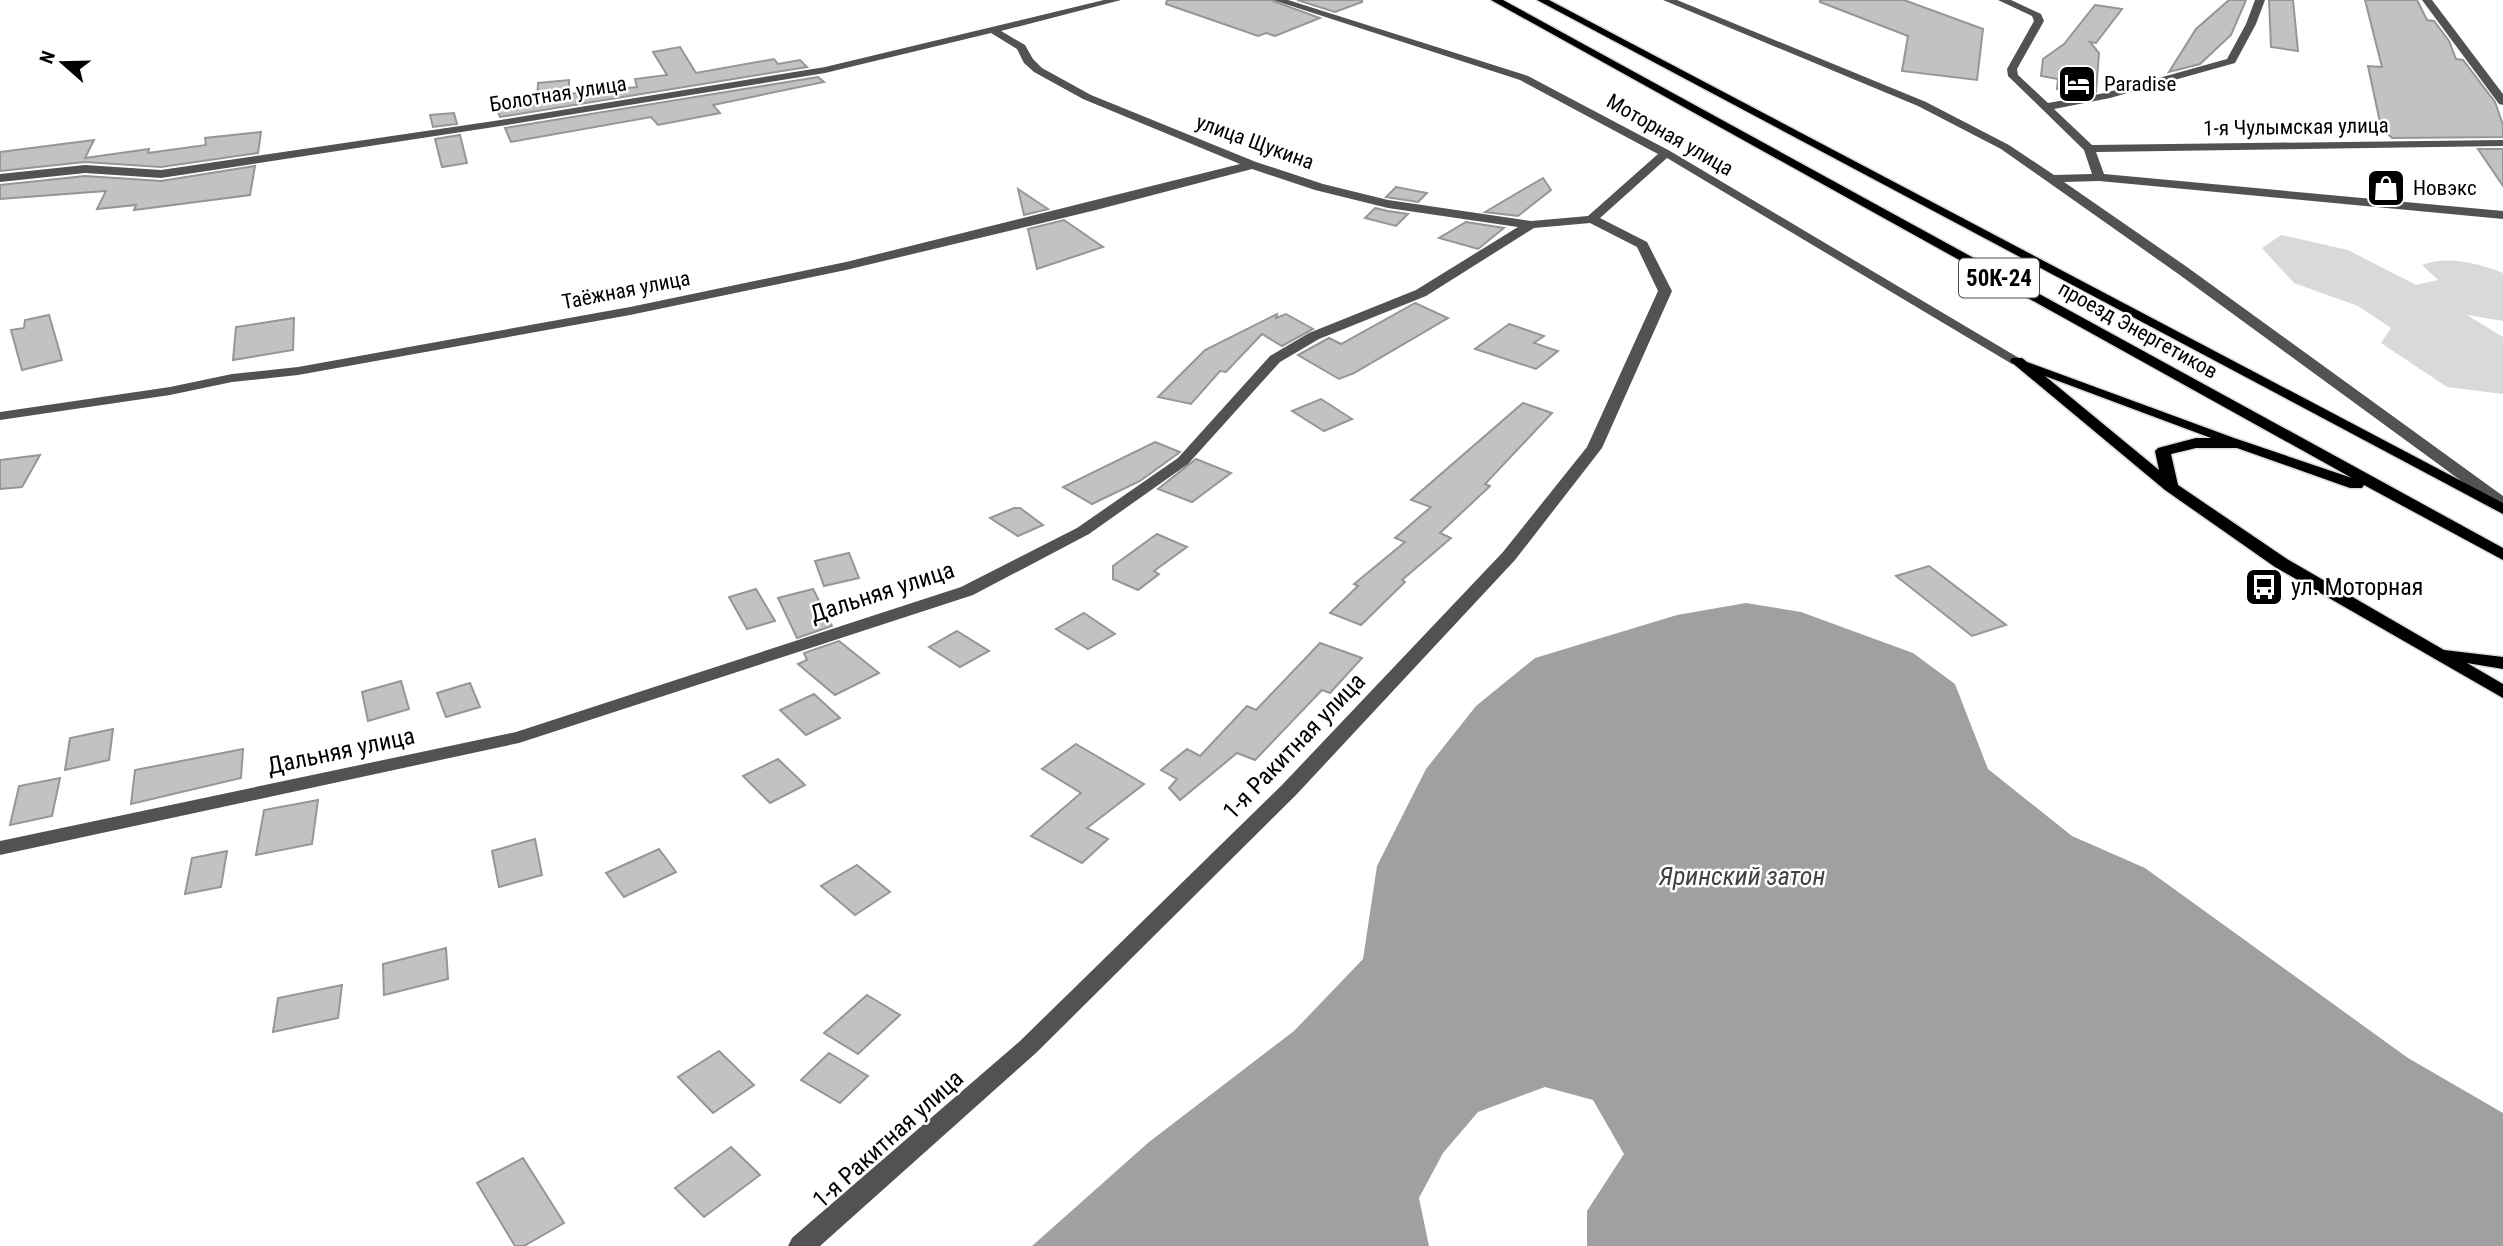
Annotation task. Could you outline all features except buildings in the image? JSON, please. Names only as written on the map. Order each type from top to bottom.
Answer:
[{"type":"main road","name":"проезд Энергетиков","points":[[1496,0],[2503,555]]},
{"type":"main road","name":"проезд Энергетиков","points":[[1542,0],[2503,507]]},
{"type":"main road","points":[[2017,361],[2330,475],[2436,519],[2503,567]]},
{"type":"main road","points":[[2017,361],[2171,487],[2281,564],[2440,653],[2503,692]]},
{"type":"main road","points":[[2171,487],[2163,451],[2196,443],[2239,443]]},
{"type":"main road","points":[[2440,653],[2503,663]]},
{"type":"street","name":"Болотная улица","points":[[0,178],[85,169],[134,174],[193,170],[825,70],[1116,0]]},
{"type":"street","name":"Моторная улица","points":[[1278,0],[1524,78],[1666,153],[2017,361]]},
{"type":"street","points":[[1668,0],[1922,104],[2005,147],[2054,179],[2503,507]]},
{"type":"street","points":[[2003,0],[2036,13],[2039,21],[2012,69],[2013,75],[2089,149],[2099,177]]},
{"type":"street","points":[[2045,107],[2105,96],[2231,61],[2251,24],[2260,0]]},
{"type":"street","points":[[2427,0],[2503,102]]},
{"type":"street","name":"улица Щукина","points":[[993,31],[1021,47],[1028,61],[1038,70],[1087,97],[1252,165],[1319,187],[1388,204],[1531,225]]},
{"type":"street","name":"1-я Чулымская улица","points":[[2089,149],[2503,143]]},
{"type":"street","points":[[1592,219],[1666,153]]},
{"type":"street","name":"Таёжная улица","points":[[0,416],[298,371],[630,312],[846,266],[1092,207],[1252,165]]},
{"type":"street","points":[[2054,179],[2099,177],[2503,215]]},
{"type":"street","name":"Дальняя улица","points":[[0,848],[519,737],[967,591],[1083,531],[1183,461],[1275,359],[1314,336],[1421,293],[1501,241],[1531,225],[1592,219]]},
{"type":"street","name":"1-я Ракитная улица","points":[[801,1246],[1028,1047],[1289,790],[1509,556],[1594,448],[1665,291],[1642,245],[1592,219]]},
{"type":"shaded area","points":[[2281,235],[2348,250],[2416,285],[2438,280],[2422,265],[2432,262],[2452,260],[2473,263],[2503,273],[2503,321],[2467,315],[2503,337],[2503,394],[2447,387],[2381,343],[2391,328],[2358,306],[2294,283],[2262,248]]},
{"type":"water","name":"Яринский затон","points":[[1746,603],[1801,612],[1913,653],[1955,684],[1988,769],[2072,836],[2145,868],[2408,1058],[2503,1113],[2503,1246],[1587,1246],[1587,1211],[1624,1154],[1593,1100],[1545,1087],[1478,1112],[1443,1153],[1419,1198],[1429,1246],[1032,1246],[1149,1142],[1294,1031],[1363,959],[1377,866],[1426,769],[1476,706],[1535,658],[1677,615]]},
{"type":"place","name":"Paradise","points":[[2077,84]]},
{"type":"place","name":"Новэкс","points":[[2386,188]]},
{"type":"place","name":"ул. Моторная","points":[[2264,587]]}]
